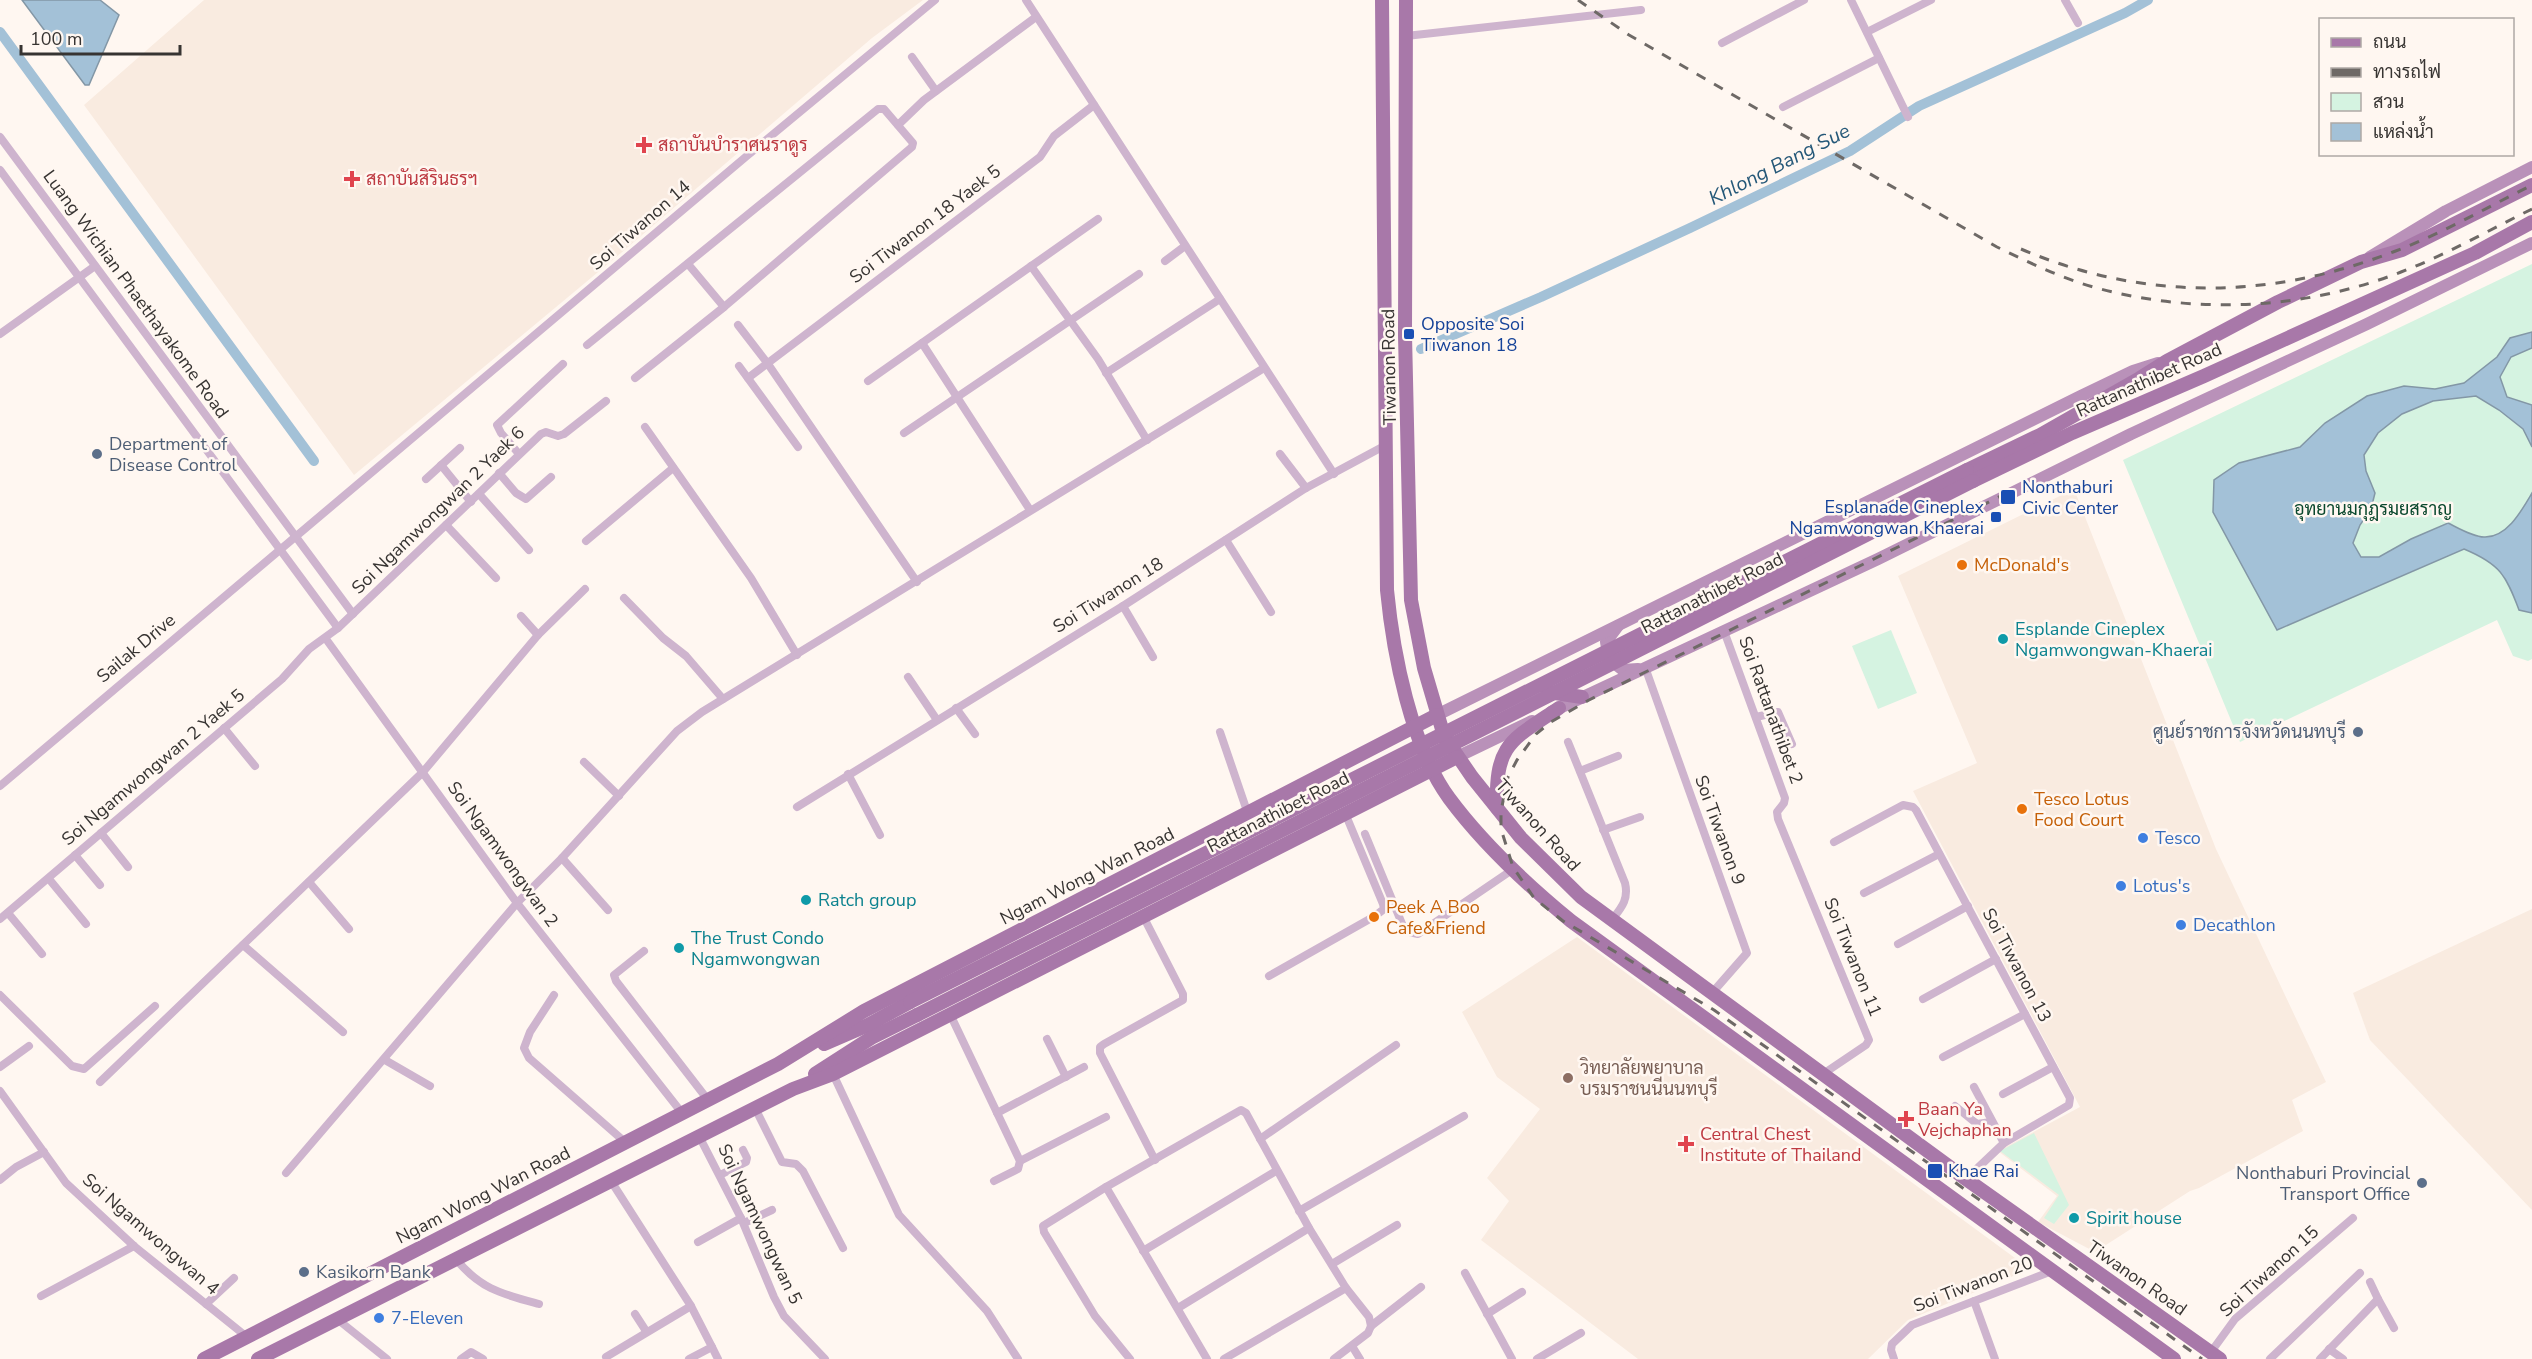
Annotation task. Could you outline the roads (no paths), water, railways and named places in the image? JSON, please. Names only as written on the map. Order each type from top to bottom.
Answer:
[{"type":"main road","name":"Tiwanon Road","points":[[1382,0],[1388,590],[1391,632],[1417,731],[1432,769],[1448,797],[1512,870],[1607,949],[2174,1359]]},
{"type":"main road","name":"Tiwanon Road","points":[[1406,0],[1405,335],[1411,600],[1424,669],[1444,736],[1521,838],[1554,874],[1611,921],[1966,1179],[2215,1356]]},
{"type":"main road","name":"Rattanathibet Road","points":[[914,1008],[1970,476],[2167,361],[2278,302],[2361,262],[2446,211],[2532,167]]},
{"type":"main road","name":"Rattanathibet Road","points":[[2361,262],[2402,249],[2532,185]]},
{"type":"main road","name":"Rattanathibet Road","points":[[1970,476],[2204,376],[2475,253],[2532,222]]},
{"type":"main road","name":"Rattanathibet Road","points":[[1432,769],[1455,753],[1582,698],[1878,559],[2532,243]]},
{"type":"main road","name":"Rattanathibet Road","points":[[1417,731],[1437,715],[1621,622],[2122,376],[2167,361]]},
{"type":"main road","points":[[1621,622],[1606,642],[1609,659],[1623,670],[1644,668]]},
{"type":"main road","points":[[1417,731],[1444,736],[1458,734],[1539,693],[1563,693],[1582,698]]},
{"type":"main road","points":[[1497,808],[1496,782],[1502,755],[1512,742],[1559,708]]},
{"type":"main road","name":"Ngam Wong Wan Road","points":[[778,1064],[864,1011],[1312,781],[1417,731]]},
{"type":"main road","points":[[1312,781],[1346,785],[1412,756],[1455,753]]},
{"type":"main road","points":[[258,1359],[793,1089],[833,1074],[1432,769]]},
{"type":"main road","points":[[793,1089],[914,1008]]},
{"type":"main road","name":"Ngam Wong Wan Road","points":[[204,1359],[778,1064],[914,1008]]},
{"type":"main road","points":[[1747,1049],[1762,1029]]},
{"type":"street","name":"Soi Tiwanon 14","points":[[294,537],[748,154],[935,0]]},
{"type":"street","points":[[1026,0],[1334,474]]},
{"type":"street","points":[[1722,44],[1804,0]]},
{"type":"street","points":[[1851,0],[1908,117]]},
{"type":"street","points":[[1867,32],[1931,0]]},
{"type":"street","points":[[2065,0],[2078,23]]},
{"type":"street","points":[[1406,36],[1641,10]]},
{"type":"street","points":[[898,125],[936,91],[1036,17]]},
{"type":"street","points":[[912,57],[936,91]]},
{"type":"street","points":[[1783,107],[1879,58]]},
{"type":"street","name":"Soi Tiwanon 18 Yaek 5","points":[[748,378],[1040,157],[1054,136],[1094,105]]},
{"type":"street","points":[[587,345],[878,110],[884,109],[913,143],[912,147],[724,307],[635,378]]},
{"type":"street","name":"Luang Wichian Phaethayakome Road","points":[[0,137],[353,614]]},
{"type":"street","name":"Luang Wichian Phaethayakome Road","points":[[0,170],[338,628]]},
{"type":"street","points":[[868,381],[1098,219]]},
{"type":"street","points":[[1165,261],[1185,246]]},
{"type":"street","points":[[688,264],[724,307]]},
{"type":"street","points":[[0,334],[95,266]]},
{"type":"street","points":[[1031,266],[1106,373],[1147,440]]},
{"type":"street","points":[[904,433],[1138,274]]},
{"type":"street","points":[[1106,373],[1220,299]]},
{"type":"street","points":[[738,325],[768,364],[917,582]]},
{"type":"street","points":[[922,343],[1030,510]]},
{"type":"street","points":[[519,454],[497,424],[563,364]]},
{"type":"street","points":[[739,366],[798,447]]},
{"type":"street","points":[[286,1173],[517,903],[562,858],[677,731],[723,699],[1264,368]]},
{"type":"street","name":"Soi Ngamwongwan 2 Yaek 6","points":[[353,614],[519,454],[546,432],[558,436],[564,434],[606,401]]},
{"type":"street","points":[[645,427],[751,578],[797,655]]},
{"type":"street","name":"Soi Tiwanon 18","points":[[797,807],[1123,606],[1306,488],[1386,445]]},
{"type":"street","points":[[426,479],[460,448]]},
{"type":"street","points":[[1280,454],[1306,488]]},
{"type":"street","points":[[441,465],[471,502]]},
{"type":"street","points":[[586,541],[673,468]]},
{"type":"street","points":[[499,473],[516,493],[526,499],[551,477]]},
{"type":"street","points":[[479,494],[529,550]]},
{"type":"street","points":[[446,525],[496,578]]},
{"type":"street","name":"Sailak Drive","points":[[0,786],[294,537]]},
{"type":"street","points":[[1226,540],[1271,612]]},
{"type":"street","points":[[100,1082],[423,772],[538,635],[585,589]]},
{"type":"street","points":[[624,598],[663,638],[686,656],[723,699]]},
{"type":"street","points":[[1123,606],[1153,657]]},
{"type":"street","points":[[326,639],[353,614]]},
{"type":"street","points":[[521,616],[538,635]]},
{"type":"street","name":"Soi Rattanathibet 2","points":[[1724,631],[1785,798],[1776,814],[1798,867]]},
{"type":"street","name":"Soi Ngamwongwan 2 Yaek 5","points":[[0,919],[282,679],[309,649],[326,639]]},
{"type":"street","name":"Soi Ngamwongwan 2","points":[[326,639],[517,903],[682,1113]]},
{"type":"street","name":"Soi Tiwanon 9","points":[[1644,668],[1747,953],[1712,993]]},
{"type":"street","points":[[908,677],[937,720]]},
{"type":"street","points":[[956,708],[975,734]]},
{"type":"street","points":[[1756,717],[1778,712],[1792,744]]},
{"type":"street","points":[[224,728],[255,766]]},
{"type":"street","points":[[1220,732],[1248,814]]},
{"type":"street","points":[[1568,742],[1627,894],[1625,903],[1611,921]]},
{"type":"street","points":[[1580,771],[1618,756]]},
{"type":"street","points":[[584,762],[619,796]]},
{"type":"street","points":[[848,774],[880,835]]},
{"type":"street","name":"Soi Tiwanon 13","points":[[1834,842],[1903,805],[1916,810],[2070,1098],[2068,1105],[2004,1143],[1966,1179]]},
{"type":"street","points":[[1269,976],[1384,909],[1345,813]]},
{"type":"street","points":[[1603,830],[1640,817]]},
{"type":"street","points":[[101,832],[128,867]]},
{"type":"street","points":[[1365,834],[1405,931],[1418,934],[1512,870]]},
{"type":"street","points":[[1864,893],[1939,854]]},
{"type":"street","points":[[75,855],[100,885]]},
{"type":"street","points":[[562,858],[608,910]]},
{"type":"street","name":"Soi Tiwanon 11","points":[[1798,867],[1869,1040],[1866,1045],[1823,1074]]},
{"type":"street","points":[[49,879],[86,924]]},
{"type":"street","points":[[309,882],[349,929]]},
{"type":"street","points":[[1898,944],[1968,906]]},
{"type":"street","points":[[8,913],[42,954]]},
{"type":"street","points":[[1143,916],[1183,994],[1183,1000],[1104,1044],[1100,1047],[1100,1053],[1155,1160]]},
{"type":"street","points":[[243,945],[343,1032]]},
{"type":"street","points":[[644,951],[617,971],[614,975],[616,981],[708,1100]]},
{"type":"street","points":[[1923,999],[1996,959]]},
{"type":"street","points":[[0,994],[72,1066],[84,1069],[155,1006]]},
{"type":"street","points":[[554,995],[530,1032],[524,1048],[529,1058],[625,1142]]},
{"type":"street","points":[[950,1014],[1020,1161],[1018,1169],[994,1181]]},
{"type":"street","points":[[1944,1057],[2025,1014]]},
{"type":"street","points":[[1047,1039],[1065,1077]]},
{"type":"street","points":[[1260,1139],[1396,1045]]},
{"type":"street","points":[[0,1067],[29,1046]]},
{"type":"street","points":[[385,1060],[430,1086]]},
{"type":"street","points":[[998,1113],[1084,1067]]},
{"type":"street","points":[[2003,1094],[2053,1067]]},
{"type":"street","points":[[833,1074],[899,1215],[987,1311],[1018,1359]]},
{"type":"street","points":[[1974,1087],[2004,1143]]},
{"type":"street","name":"Soi Ngamwongwan 4","points":[[0,1091],[20,1115],[66,1183],[135,1246],[247,1337]]},
{"type":"street","points":[[1955,1106],[1977,1124],[1991,1122]]},
{"type":"street","points":[[755,1108],[782,1162],[796,1164],[803,1171],[843,1248]]},
{"type":"street","points":[[1130,1359],[1095,1316],[1044,1232],[1044,1226],[1106,1187],[1241,1110],[1246,1113],[1276,1171],[1346,1288],[1369,1317],[1371,1326]]},
{"type":"street","points":[[1299,1211],[1464,1116]]},
{"type":"street","points":[[1020,1161],[1106,1117]]},
{"type":"street","name":"Soi Ngamwongwan 5","points":[[699,1136],[742,1221],[774,1297],[792,1325],[825,1359]]},
{"type":"street","points":[[720,1175],[746,1162],[747,1158],[743,1150]]},
{"type":"street","points":[[0,1180],[16,1167],[44,1152]]},
{"type":"street","points":[[1143,1251],[1276,1171]]},
{"type":"street","points":[[611,1181],[691,1306],[718,1359]]},
{"type":"street","points":[[1106,1187],[1207,1359]]},
{"type":"street","points":[[698,1242],[742,1221],[772,1210]]},
{"type":"street","name":"Soi Tiwanon 15","points":[[2215,1356],[2235,1319],[2353,1218]]},
{"type":"street","points":[[1332,1264],[1397,1225]]},
{"type":"street","points":[[1178,1308],[1309,1228]]},
{"type":"street","points":[[41,1296],[135,1246]]},
{"type":"street","points":[[456,1259],[468,1274],[492,1291],[539,1304]]},
{"type":"street","name":"Soi Tiwanon 20","points":[[1894,1359],[1892,1344],[1912,1325],[2052,1271]]},
{"type":"street","points":[[2270,1359],[2360,1273]]},
{"type":"street","points":[[1465,1274],[1512,1359]]},
{"type":"street","points":[[206,1304],[234,1278]]},
{"type":"street","points":[[2370,1282],[2394,1328]]},
{"type":"street","points":[[1334,1359],[1368,1333],[1371,1326],[1421,1287]]},
{"type":"street","points":[[1224,1359],[1346,1288]]},
{"type":"street","points":[[1487,1314],[1522,1292]]},
{"type":"street","points":[[2320,1359],[2378,1299]]},
{"type":"street","points":[[1974,1301],[1995,1359]]},
{"type":"street","points":[[606,1357],[691,1306]]},
{"type":"street","points":[[635,1314],[646,1331]]},
{"type":"street","points":[[337,1319],[387,1359]]},
{"type":"street","points":[[1537,1359],[1581,1333]]},
{"type":"street","points":[[1352,1346],[1360,1359]]},
{"type":"street","points":[[689,1359],[712,1347]]},
{"type":"street","points":[[2329,1349],[2343,1359]]},
{"type":"street","points":[[461,1359],[471,1352],[483,1359]]},
{"type":"water","points":[[22,0],[100,0],[119,15],[89,85],[85,85]]},
{"type":"water","points":[[2532,332],[2532,348],[2511,357],[2500,377],[2507,397],[2532,405],[2532,447],[2523,429],[2476,396],[2433,401],[2402,414],[2378,433],[2364,455],[2366,471],[2375,493],[2371,509],[2360,525],[2353,543],[2361,557],[2379,557],[2411,539],[2448,523],[2475,536],[2492,536],[2500,533],[2513,522],[2532,493],[2532,613],[2519,610],[2505,579],[2494,566],[2464,549],[2277,630],[2213,512],[2214,480],[2239,463],[2300,447],[2325,423],[2367,396],[2404,386],[2435,389],[2464,383],[2497,357],[2510,338]]},
{"type":"waterway","name":"Khlong Bang Sue","points":[[1421,349],[1541,297],[1690,228],[1850,151],[1919,106],[2125,13],[2148,0]]},
{"type":"waterway","points":[[0,32],[314,461]]},
{"type":"railway","points":[[1578,0],[1629,35],[1997,247],[2068,279],[2131,296],[2209,305],[2288,301],[2326,294],[2364,285],[2418,265],[2532,209]]},
{"type":"railway","points":[[2021,249],[2067,266],[2113,278],[2160,285],[2206,288],[2253,286],[2300,279],[2346,268],[2393,252],[2446,229],[2532,185]]},
{"type":"railway","points":[[2007,493],[1589,700],[1551,722],[1536,734],[1508,777],[1501,811],[1501,829],[1513,867],[1534,898],[1563,921],[1714,1010],[2202,1359]]},
{"type":"place","name":"สถาบันบำราศนราดูร","points":[[644,145]]},
{"type":"place","name":"สถาบันสิรินธรฯ","points":[[352,179]]},
{"type":"place","name":"Opposite Soi Tiwanon 18","points":[[1409,334]]},
{"type":"place","name":"Department of Disease Control","points":[[97,454]]},
{"type":"place","name":"Nonthaburi Civic Center","points":[[2008,497]]},
{"type":"place","name":"Esplanade Cineplex Ngamwongwan Khaerai","points":[[1996,517]]},
{"type":"place","name":"McDonald's","points":[[1962,565]]},
{"type":"place","name":"Esplande Cineplex Ngamwongwan-Khaerai","points":[[2003,639]]},
{"type":"place","name":"ศูนย์ราชการจังหวัดนนทบุรี","points":[[2358,732]]},
{"type":"place","name":"Tesco Lotus Food Court","points":[[2022,809]]},
{"type":"place","name":"Tesco","points":[[2143,838]]},
{"type":"place","name":"Lotus's","points":[[2121,886]]},
{"type":"place","name":"Ratch group","points":[[806,900]]},
{"type":"place","name":"Peek A Boo Cafe&Friend","points":[[1374,917]]},
{"type":"place","name":"Decathlon","points":[[2181,925]]},
{"type":"place","name":"The Trust Condo Ngamwongwan","points":[[679,948]]},
{"type":"place","name":"วิทยาลัยพยาบาล บรมราชนนีนนทบุรี","points":[[1568,1078]]},
{"type":"place","name":"Baan Ya Vejchaphan","points":[[1906,1119]]},
{"type":"place","name":"Central Chest Institute of Thailand","points":[[1686,1144]]},
{"type":"place","name":"Khae Rai","points":[[1935,1171]]},
{"type":"place","name":"Nonthaburi Provincial Transport Office","points":[[2422,1183]]},
{"type":"place","name":"Spirit house","points":[[2074,1218]]},
{"type":"place","name":"Kasikorn Bank","points":[[304,1272]]},
{"type":"place","name":"7-Eleven","points":[[379,1318]]},
{"type":"park label","name":"อุทยานมกุฎรมยสราญ","points":[[2373,509]]}]
